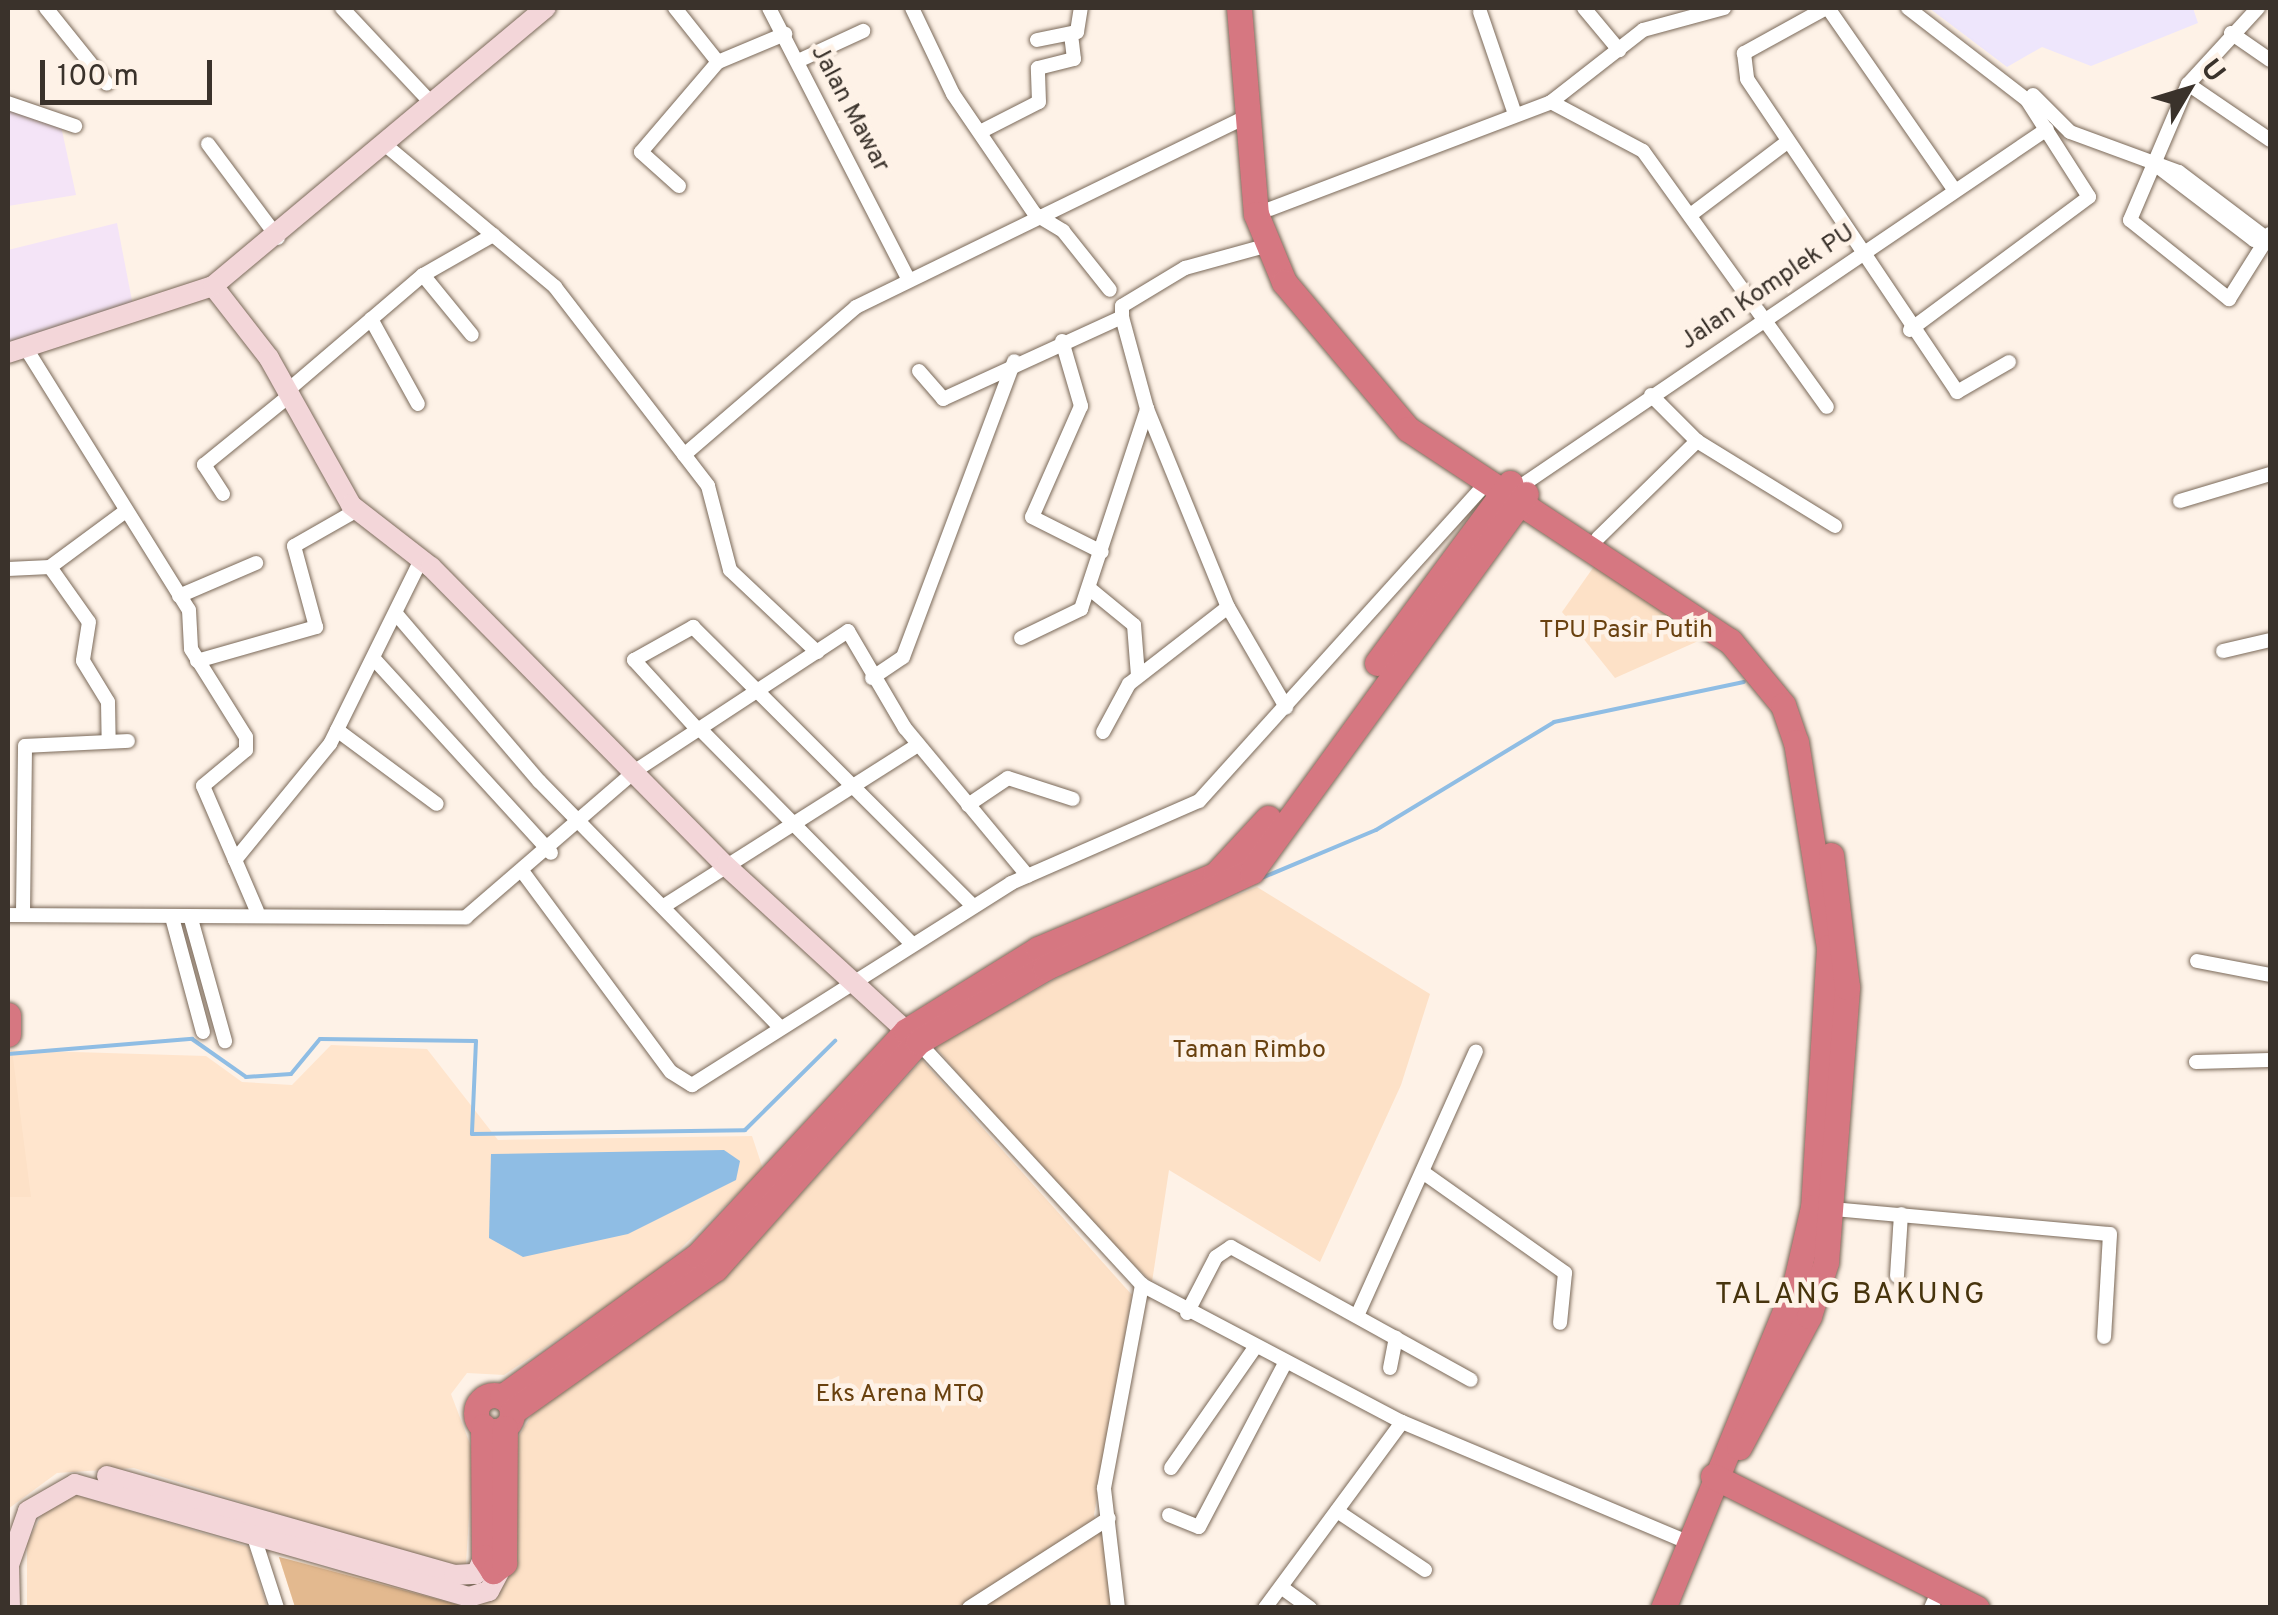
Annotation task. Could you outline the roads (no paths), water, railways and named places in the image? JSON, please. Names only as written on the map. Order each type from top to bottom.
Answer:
[{"type":"highway","points":[[1239,8],[1265,246],[1395,409],[1730,641],[1783,704],[1811,784],[1829,947],[1813,1207],[1794,1290],[1715,1483]]},
{"type":"highway","points":[[1254,8],[1270,209],[1285,257],[1395,409]]},
{"type":"highway","points":[[1510,491],[1598,538],[1770,655],[1796,696],[1811,784],[1846,937],[1832,1210],[1809,1316],[1685,1541],[1663,1608]]},
{"type":"highway","points":[[494,1560],[500,1416],[715,1269],[912,1036],[1041,958],[1252,870],[1510,491]]},
{"type":"highway","points":[[8,1015],[8,1034]]},
{"type":"highway","points":[[1715,1483],[1935,1598],[1978,1608]]},
{"type":"street","points":[[46,8],[107,84]]},
{"type":"street","points":[[343,8],[433,105]]},
{"type":"street","points":[[257,911],[203,786],[248,742],[197,661],[193,618],[18,351],[213,286],[389,148],[546,8]]},
{"type":"street","points":[[675,8],[718,62],[641,152],[679,186]]},
{"type":"street","points":[[769,8],[785,34]]},
{"type":"street","points":[[912,8],[980,132],[1036,214],[1063,231],[1110,290]]},
{"type":"street","points":[[980,132],[1039,102],[1038,68],[1074,59],[1071,34],[1081,8]]},
{"type":"street","points":[[1584,8],[1619,50]]},
{"type":"street","points":[[1270,209],[1551,102],[1660,23],[1721,8]]},
{"type":"street","points":[[1954,189],[1827,8],[1742,63],[1786,143],[1910,330],[1958,392],[2009,362]]},
{"type":"street","points":[[1908,8],[2027,100],[2087,200],[1910,330]]},
{"type":"street","points":[[1917,8],[2070,132],[2157,166],[2254,240],[2270,238]]},
{"type":"street","points":[[2258,8],[2188,84],[2132,228],[2218,293],[2232,298],[2270,238]]},
{"type":"street","points":[[1480,12],[1515,114]]},
{"type":"street","points":[[798,61],[863,31]]},
{"type":"street","points":[[2232,33],[2270,60]]},
{"type":"street","name":"Jalan Mawar","points":[[718,62],[785,34],[908,278]]},
{"type":"street","points":[[1037,40],[1071,34]]},
{"type":"street","points":[[2188,84],[2270,140]]},
{"type":"street","points":[[1551,102],[1643,151],[1693,212],[1827,407]]},
{"type":"street","points":[[8,103],[75,126]]},
{"type":"street","points":[[684,455],[814,340],[908,278],[1036,214],[1052,214],[1250,115]]},
{"type":"street","name":"Jalan Komplek PU","points":[[525,875],[682,1085],[973,906],[1028,876],[1193,805],[1286,707],[1363,610],[1510,491],[2047,128]]},
{"type":"street","points":[[1693,212],[1786,143]]},
{"type":"street","points":[[208,144],[278,238]]},
{"type":"street","points":[[389,148],[554,288],[708,486],[730,570],[817,652]]},
{"type":"street","points":[[223,494],[204,465],[423,275],[492,235]]},
{"type":"street","points":[[1265,246],[1171,276],[1122,306],[1122,317],[1147,409],[1228,607],[1286,707]]},
{"type":"street","points":[[423,275],[472,335]]},
{"type":"street","points":[[213,286],[289,393],[357,510],[422,560],[635,770],[725,865],[912,1036],[1142,1285],[1284,1365],[1402,1422],[1685,1541]]},
{"type":"street","points":[[919,371],[940,400],[1014,361],[1122,317]]},
{"type":"street","points":[[370,319],[418,404]]},
{"type":"street","points":[[1062,341],[1082,406],[1032,517],[1102,552]]},
{"type":"street","points":[[872,678],[903,657],[1014,361]]},
{"type":"street","points":[[1651,394],[1697,441],[1835,526]]},
{"type":"street","points":[[1021,638],[1078,612],[1090,589],[1147,409]]},
{"type":"street","points":[[1598,538],[1697,441]]},
{"type":"street","points":[[2180,501],[2270,474]]},
{"type":"street","points":[[197,661],[316,627],[294,546],[357,510]]},
{"type":"street","points":[[8,568],[50,566],[123,513]]},
{"type":"street","points":[[235,860],[337,730],[398,616],[422,560]]},
{"type":"street","points":[[179,596],[256,563]]},
{"type":"street","points":[[50,566],[89,622],[83,662],[108,702],[108,742]]},
{"type":"street","points":[[1090,589],[1134,625],[1138,676]]},
{"type":"street","points":[[1103,732],[1138,676],[1228,607]]},
{"type":"street","points":[[398,616],[581,825],[780,1026]]},
{"type":"street","points":[[912,944],[698,730],[636,656],[699,627],[973,906]]},
{"type":"street","points":[[128,741],[31,743],[22,751],[15,914],[172,922],[257,911],[466,917],[525,875],[635,770],[757,688],[852,631],[872,678],[918,745],[1028,876]]},
{"type":"street","points":[[2224,651],[2270,640]]},
{"type":"street","points":[[375,660],[550,853]]},
{"type":"street","points":[[337,730],[436,804]]},
{"type":"street","points":[[664,906],[790,821],[918,745]]},
{"type":"street","points":[[968,805],[1008,778],[1073,800]]},
{"type":"street","points":[[190,919],[224,1041]]},
{"type":"street","points":[[172,922],[203,1032]]},
{"type":"street","points":[[2197,961],[2270,976]]},
{"type":"street","points":[[1357,1316],[1476,1052]]},
{"type":"street","points":[[2196,1062],[2270,1060]]},
{"type":"street","points":[[1424,1173],[1565,1273],[1560,1324]]},
{"type":"street","points":[[1832,1210],[2110,1234],[2104,1336]]},
{"type":"street","points":[[1897,1276],[1901,1214]]},
{"type":"street","points":[[1187,1313],[1216,1257],[1232,1247],[1471,1380]]},
{"type":"street","points":[[1118,1608],[1106,1470],[1142,1285]]},
{"type":"street","points":[[1390,1368],[1396,1338]]},
{"type":"street","points":[[1171,1468],[1254,1349]]},
{"type":"street","points":[[1169,1516],[1198,1527],[1284,1365]]},
{"type":"street","points":[[1265,1608],[1402,1422]]},
{"type":"street","points":[[8,1530],[24,1497],[64,1476],[164,1494],[454,1576],[473,1577],[494,1560]]},
{"type":"street","points":[[10,1608],[9,1565],[28,1511],[48,1493],[76,1484],[164,1494],[253,1534],[469,1598],[489,1592],[494,1560]]},
{"type":"street","points":[[1337,1511],[1425,1570]]},
{"type":"street","points":[[970,1608],[1108,1518]]},
{"type":"street","points":[[253,1534],[276,1608]]},
{"type":"street","points":[[1281,1587],[1310,1608]]},
{"type":"water","points":[[724,1150],[740,1161],[736,1180],[628,1234],[523,1257],[489,1238],[491,1154]]},
{"type":"waterway","points":[[1257,880],[1376,830],[1554,722],[1744,682]]},
{"type":"waterway","points":[[8,1054],[192,1039],[246,1077],[291,1074],[320,1039],[476,1041],[472,1134],[745,1130],[835,1041]]},
{"type":"district","name":"TALANG BAKUNG","points":[[1851,1296]]},
{"type":"park label","name":"TPU Pasir Putih","points":[[1626,631]]},
{"type":"park label","name":"Taman Rimbo","points":[[1249,1051]]},
{"type":"park label","name":"Eks Arena MTQ","points":[[900,1395]]}]
